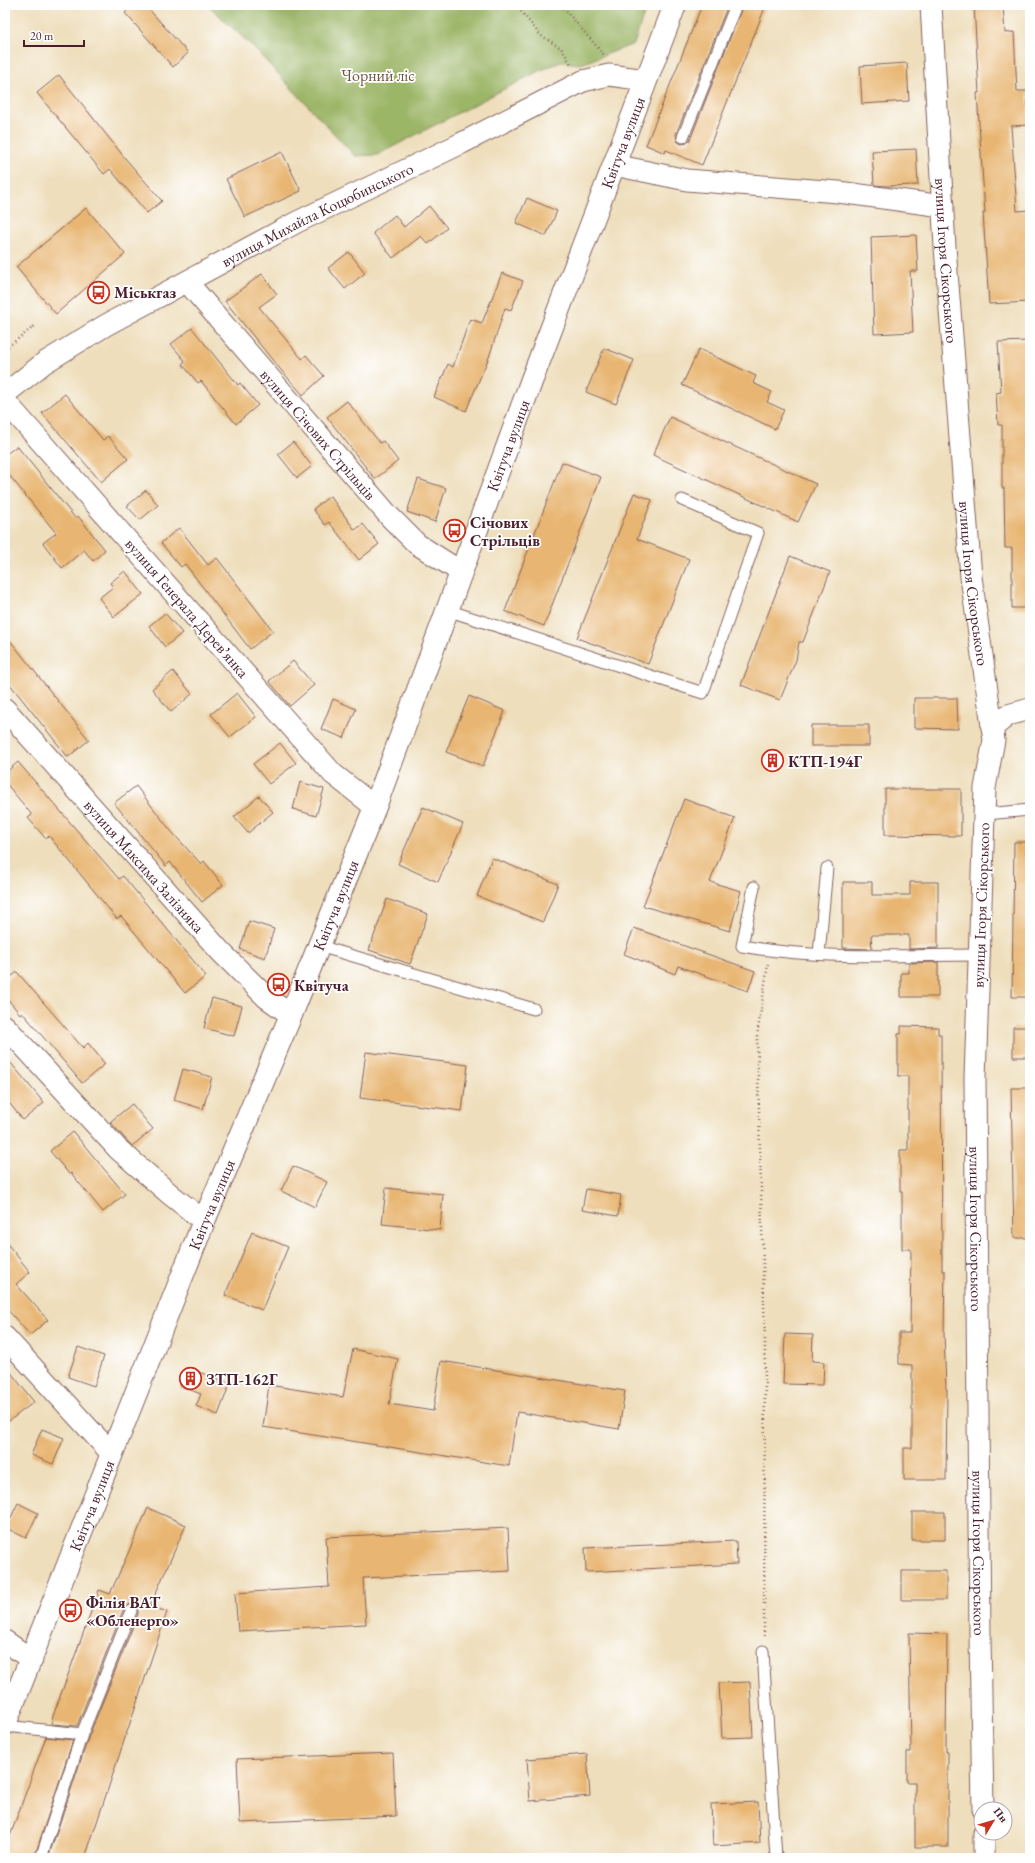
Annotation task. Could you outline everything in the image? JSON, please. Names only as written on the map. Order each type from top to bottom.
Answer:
[{"type":"street","name":"Квітуча вулиця","points":[[5,1725],[32,1660],[111,1453],[204,1221],[291,1015],[375,807],[461,572],[675,5]]},
{"type":"street","name":"вулиця Ігоря Сікорського","points":[[931,5],[943,206],[971,577],[994,740],[985,788],[975,1078],[983,1801]]},
{"type":"street","name":"вулиця Михайла Коцюбинського","points":[[5,394],[44,363],[106,325],[297,222],[462,143],[583,81],[609,75],[646,80]]},
{"type":"street","points":[[614,165],[687,180],[838,192],[943,206]]},
{"type":"street","name":"вулиця Січових Стрільців","points":[[186,282],[390,517],[417,544],[461,572]]},
{"type":"street","name":"вулиця Генерала Деревʼянка","points":[[5,401],[333,774],[375,807]]},
{"type":"street","name":"вулиця Максима Залізняка","points":[[5,709],[220,951],[267,998],[291,1015]]},
{"type":"street","points":[[992,728],[1008,714],[1030,710]]},
{"type":"street","points":[[5,1026],[118,1149],[171,1195],[204,1221]]},
{"type":"street","points":[[5,1338],[111,1453]]},
{"type":"street","points":[[5,1641],[32,1660]]},
{"type":"street","points":[[984,1841],[984,1858]]},
{"type":"lane","points":[[683,137],[736,5]]},
{"type":"lane","points":[[447,610],[703,694],[758,533],[682,500]]},
{"type":"lane","points":[[985,814],[1030,810]]},
{"type":"lane","points":[[819,954],[827,868]]},
{"type":"lane","points":[[754,887],[742,946],[770,951],[819,954],[979,956]]},
{"type":"lane","points":[[319,946],[534,1009]]},
{"type":"lane","points":[[41,1858],[82,1734],[131,1611]]},
{"type":"lane","points":[[764,1651],[776,1858]]},
{"type":"lane","points":[[5,1725],[82,1734]]},
{"type":"path","points":[[516,5],[540,35],[561,48],[583,81]]},
{"type":"path","points":[[562,5],[622,77]]},
{"type":"path","points":[[5,350],[36,325]]},
{"type":"path","points":[[764,1651],[764,1341],[757,1036],[770,951]]},
{"type":"green space","name":"Чорний ліс","points":[[208,5],[647,5],[634,44],[581,64],[561,62],[541,70],[377,155],[355,156],[251,45]]},
{"type":"building","points":[[133,5],[145,5],[188,53],[173,67],[125,13]]},
{"type":"building","points":[[702,5],[728,5],[676,134],[677,141],[681,144],[687,143],[690,140],[743,5],[766,5],[702,165],[666,150],[665,153],[646,145]]},
{"type":"building","points":[[974,5],[1003,5],[1005,33],[1014,32],[1017,91],[1027,91],[1029,125],[1011,126],[1017,211],[1030,210],[1030,302],[989,304],[983,213],[985,213],[977,93],[979,93]]},
{"type":"building","points":[[907,63],[909,101],[862,104],[860,66]]},
{"type":"building","points":[[59,75],[124,157],[162,201],[147,213],[110,169],[104,174],[37,93]]},
{"type":"building","points":[[916,149],[918,185],[874,185],[872,151]]},
{"type":"building","points":[[282,152],[301,191],[245,217],[226,179]]},
{"type":"building","points":[[527,198],[557,211],[546,236],[516,223]]},
{"type":"building","points":[[429,206],[447,228],[428,244],[421,236],[393,258],[373,233],[395,215],[404,227]]},
{"type":"building","points":[[86,208],[125,254],[56,314],[16,267]]},
{"type":"building","points":[[916,235],[918,271],[910,271],[913,332],[874,334],[871,237]]},
{"type":"building","points":[[349,252],[365,273],[345,289],[328,268]]},
{"type":"building","points":[[502,273],[523,281],[511,310],[505,308],[489,357],[466,411],[434,397],[448,364],[453,367],[470,319],[482,323]]},
{"type":"building","points":[[262,274],[277,294],[259,307],[302,359],[306,355],[324,376],[303,395],[274,362],[225,301]]},
{"type":"building","points":[[192,328],[238,385],[240,383],[258,405],[236,424],[201,381],[198,383],[182,364],[185,361],[171,344]]},
{"type":"building","points":[[1030,341],[1030,608],[1012,608],[1012,548],[1005,548],[1004,488],[1002,488],[1002,425],[998,425],[996,393],[1001,392],[998,342]]},
{"type":"building","points":[[604,348],[634,360],[616,404],[586,392]]},
{"type":"building","points":[[699,349],[756,376],[753,383],[772,392],[767,402],[784,410],[775,429],[682,385]]},
{"type":"building","points":[[65,394],[103,440],[108,436],[128,459],[101,482],[42,413]]},
{"type":"building","points":[[347,401],[380,443],[383,441],[398,461],[375,479],[327,417]]},
{"type":"building","points":[[670,417],[816,484],[798,522],[653,455]]},
{"type":"building","points":[[293,442],[312,466],[297,478],[278,454]]},
{"type":"building","points":[[17,446],[75,518],[78,516],[105,550],[93,561],[84,550],[62,568],[43,543],[56,533],[5,470],[5,455]]},
{"type":"building","points":[[562,462],[601,477],[544,626],[505,611]]},
{"type":"building","points":[[418,479],[446,488],[435,522],[407,512]]},
{"type":"building","points":[[146,490],[158,505],[140,520],[127,506]]},
{"type":"building","points":[[634,493],[652,500],[637,539],[689,559],[648,664],[577,638]]},
{"type":"building","points":[[330,496],[355,530],[363,524],[379,544],[359,560],[329,522],[325,525],[313,509]]},
{"type":"building","points":[[179,528],[208,565],[217,558],[273,631],[250,649],[185,564],[181,567],[161,543]]},
{"type":"building","points":[[790,556],[830,572],[803,642],[799,642],[796,660],[780,700],[741,685]]},
{"type":"building","points":[[125,571],[143,594],[114,617],[99,598],[113,587],[110,583]]},
{"type":"building","points":[[165,613],[182,633],[165,647],[149,626]]},
{"type":"building","points":[[5,634],[89,740],[68,757],[5,678]]},
{"type":"building","points":[[293,661],[314,685],[290,706],[269,681]]},
{"type":"building","points":[[173,671],[192,694],[171,712],[152,689]]},
{"type":"building","points":[[237,693],[256,717],[230,737],[211,714]]},
{"type":"building","points":[[469,696],[505,711],[483,766],[446,752]]},
{"type":"building","points":[[914,698],[957,698],[958,729],[914,728]]},
{"type":"building","points":[[333,699],[356,709],[344,738],[321,729]]},
{"type":"building","points":[[811,725],[869,725],[869,746],[811,746]]},
{"type":"building","points":[[280,743],[296,763],[269,784],[253,764]]},
{"type":"building","points":[[18,762],[119,879],[123,876],[206,976],[185,993],[121,916],[117,919],[49,836],[46,839],[28,818],[32,815],[5,782],[5,773]]},
{"type":"building","points":[[300,782],[324,789],[316,816],[293,809]]},
{"type":"building","points":[[136,786],[171,831],[201,864],[204,861],[223,885],[202,902],[170,862],[166,866],[114,803]]},
{"type":"building","points":[[885,789],[961,789],[961,836],[885,835]]},
{"type":"building","points":[[259,796],[273,812],[248,833],[234,817]]},
{"type":"building","points":[[684,799],[735,818],[710,882],[741,891],[730,931],[643,906]]},
{"type":"building","points":[[423,807],[463,824],[438,882],[398,864]]},
{"type":"building","points":[[1014,842],[1030,842],[1030,997],[1012,997]]},
{"type":"building","points":[[492,858],[558,884],[543,922],[477,896]]},
{"type":"building","points":[[843,882],[872,882],[872,895],[910,895],[910,882],[938,882],[938,948],[909,949],[909,935],[871,935],[872,949],[843,948]]},
{"type":"building","points":[[387,899],[428,914],[410,964],[369,950]]},
{"type":"building","points":[[249,921],[274,929],[265,958],[240,949]]},
{"type":"building","points":[[634,928],[755,971],[748,991],[678,966],[675,974],[624,954]]},
{"type":"building","points":[[938,962],[938,997],[901,997],[901,973],[909,973],[909,963]]},
{"type":"building","points":[[17,972],[83,1048],[88,1043],[105,1064],[82,1083],[22,1012],[20,1014],[5,996],[5,982]]},
{"type":"building","points":[[212,998],[242,1006],[234,1036],[204,1028]]},
{"type":"building","points":[[901,1026],[938,1027],[938,1034],[941,1034],[942,1271],[945,1271],[944,1333],[947,1389],[946,1480],[904,1480],[904,1448],[912,1448],[912,1365],[899,1364],[899,1333],[910,1333],[911,1249],[902,1249],[900,1150],[908,1150],[908,1076],[898,1076],[898,1034],[901,1034]]},
{"type":"building","points":[[1013,1027],[1030,1027],[1030,1057],[1013,1057]]},
{"type":"building","points":[[366,1052],[468,1065],[462,1111],[360,1098]]},
{"type":"building","points":[[5,1056],[44,1103],[23,1120],[5,1098]]},
{"type":"building","points":[[183,1069],[212,1077],[203,1109],[174,1100]]},
{"type":"building","points":[[1011,1088],[1030,1088],[1030,1238],[1014,1238]]},
{"type":"building","points":[[132,1104],[153,1129],[132,1146],[110,1122]]},
{"type":"building","points":[[73,1132],[125,1194],[103,1212],[71,1173],[69,1174],[50,1151]]},
{"type":"building","points":[[293,1166],[327,1182],[315,1207],[281,1191]]},
{"type":"building","points":[[386,1188],[443,1194],[440,1230],[382,1224]]},
{"type":"building","points":[[586,1189],[621,1195],[618,1216],[582,1210]]},
{"type":"building","points":[[252,1232],[288,1247],[262,1310],[225,1295]]},
{"type":"building","points":[[5,1241],[30,1272],[16,1284],[48,1320],[30,1335],[5,1307]]},
{"type":"building","points":[[785,1334],[813,1335],[812,1361],[824,1362],[823,1385],[783,1384]]},
{"type":"building","points":[[78,1347],[104,1356],[94,1386],[68,1377]]},
{"type":"building","points":[[353,1349],[398,1359],[389,1404],[433,1411],[441,1361],[625,1391],[619,1429],[517,1412],[509,1466],[263,1427],[269,1385],[343,1397]]},
{"type":"building","points":[[5,1365],[34,1402],[5,1424]]},
{"type":"building","points":[[187,1368],[230,1383],[218,1415],[196,1406],[201,1394],[180,1386]]},
{"type":"building","points":[[42,1429],[64,1438],[53,1464],[31,1455]]},
{"type":"building","points":[[18,1503],[38,1513],[26,1538],[6,1528]]},
{"type":"building","points":[[148,1508],[186,1525],[150,1606],[167,1612],[85,1858],[48,1858],[89,1736],[138,1614],[138,1610],[134,1605],[130,1604],[124,1608],[77,1726],[51,1724],[53,1716],[99,1590],[110,1594]]},
{"type":"building","points":[[912,1512],[945,1512],[945,1540],[912,1540]]},
{"type":"building","points":[[508,1528],[510,1571],[363,1578],[366,1624],[238,1631],[235,1593],[329,1587],[326,1537]]},
{"type":"building","points":[[736,1541],[737,1564],[586,1572],[585,1548]]},
{"type":"building","points":[[902,1571],[946,1571],[946,1600],[902,1600]]},
{"type":"building","points":[[909,1633],[947,1634],[946,1752],[948,1752],[948,1847],[915,1847],[915,1782],[907,1782],[907,1752],[911,1752]]},
{"type":"building","points":[[750,1682],[753,1737],[722,1738],[719,1683]]},
{"type":"building","points":[[46,1737],[73,1740],[34,1858],[5,1858],[5,1850]]},
{"type":"building","points":[[393,1753],[396,1816],[240,1823],[237,1759]]},
{"type":"building","points":[[587,1754],[590,1796],[530,1801],[527,1759]]},
{"type":"building","points":[[758,1802],[760,1843],[713,1846],[711,1804]]},
{"type":"place","name":"Міськгаз","points":[[99,292]]},
{"type":"place","name":"Січових Стрільців","points":[[455,531]]},
{"type":"place","name":"КТП-194Г","points":[[773,761]]},
{"type":"place","name":"Квітуча","points":[[278,985]]},
{"type":"place","name":"ЗТП-162Г","points":[[190,1379]]},
{"type":"place","name":"Філія ВАТ «Обленерго»","points":[[71,1611]]}]
